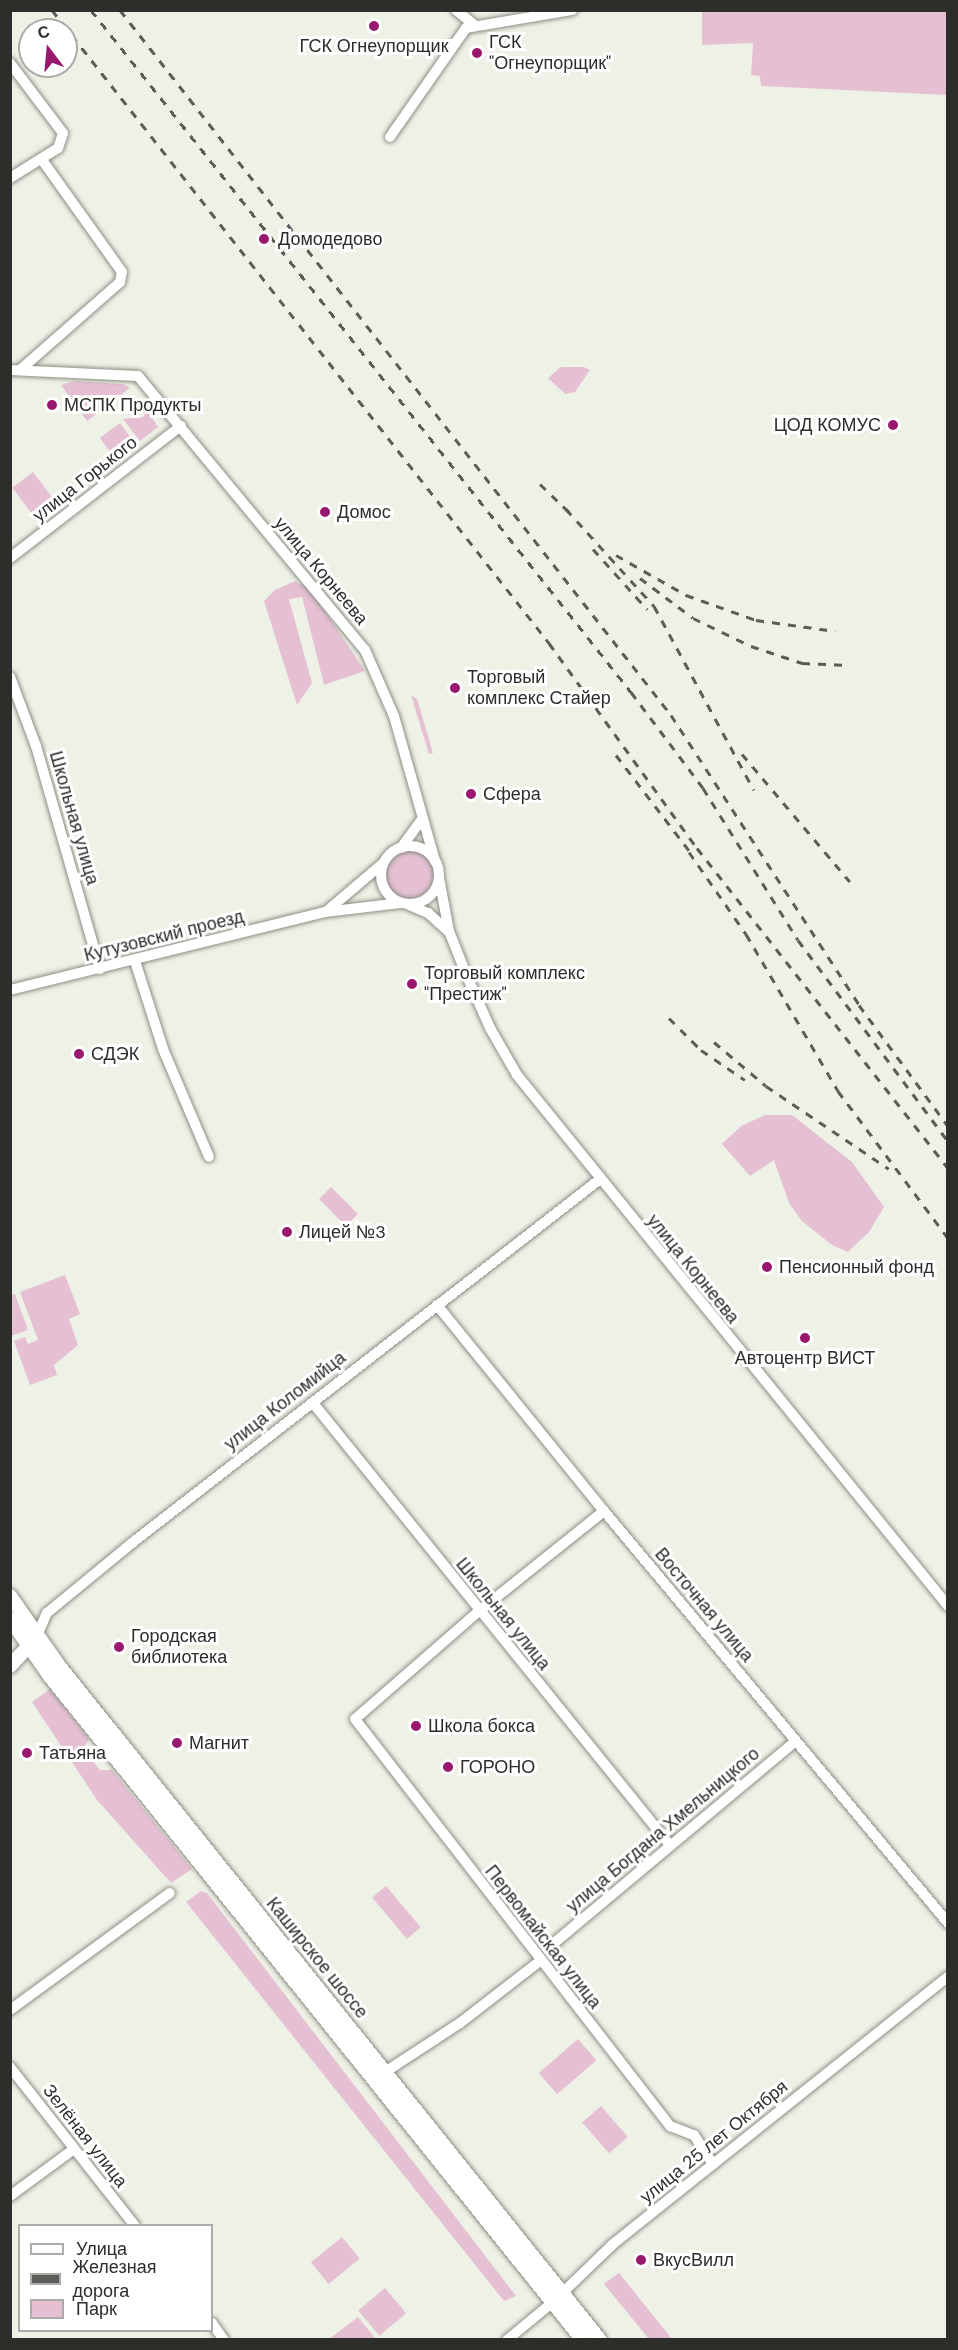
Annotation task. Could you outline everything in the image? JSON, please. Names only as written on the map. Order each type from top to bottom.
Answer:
[{"type":"main road","name":"Каширское шоссе","points":[[10,1596],[33,1642],[558,2297],[600,2340]]},
{"type":"main road","name":"Каширское шоссе","points":[[10,1619],[33,1642],[385,2072],[558,2297],[583,2340]]},
{"type":"main road","name":"улица Коломийца","points":[[10,1666],[33,1642]]},
{"type":"street","points":[[456,10],[473,24]]},
{"type":"street","points":[[390,137],[466,28],[473,24],[573,10]]},
{"type":"street","points":[[10,63],[55,117],[63,133],[58,148],[10,178]]},
{"type":"street","points":[[15,370],[120,282],[123,272],[42,160]]},
{"type":"street","name":"улица Корнеева","points":[[15,370],[138,376],[181,426],[296,568],[311,580],[370,659],[394,716],[435,861]]},
{"type":"street","name":"улица Горького","points":[[10,558],[181,426]]},
{"type":"street","name":"Школьная улица","points":[[10,677],[36,746],[100,969]]},
{"type":"street","points":[[325,912],[401,848],[422,819]]},
{"type":"street","points":[[401,848],[419,848],[435,861],[449,931]]},
{"type":"street","points":[[383,862],[382,887],[405,904],[428,913],[449,931]]},
{"type":"street","points":[[405,904],[428,898],[439,878]]},
{"type":"street","name":"Кутузовский проезд","points":[[10,990],[135,961],[325,912],[405,904]]},
{"type":"street","name":"улица Корнеева","points":[[449,931],[502,1050],[599,1180],[948,1606]]},
{"type":"street","points":[[135,961],[163,1049],[209,1157]]},
{"type":"street","name":"улица Коломийца","points":[[33,1642],[47,1613],[599,1180]]},
{"type":"street","name":"Восточная улица","points":[[437,1305],[795,1742],[948,1923]]},
{"type":"street","name":"Школьная улица","points":[[313,1403],[669,1844]]},
{"type":"street","points":[[479,1611],[604,1511]]},
{"type":"street","name":"Первомайская улица","points":[[479,1611],[355,1719],[540,1961],[670,2126],[694,2135],[713,2164]]},
{"type":"street","name":"улица Богдана Хмельницкого","points":[[553,1944],[669,1844],[795,1742]]},
{"type":"street","points":[[10,2010],[170,1893]]},
{"type":"street","points":[[385,2072],[460,2023],[540,1961]]},
{"type":"street","name":"улица 25 лет Октября","points":[[507,2340],[558,2297],[613,2244],[948,1977]]},
{"type":"street","name":"Зелёная улица","points":[[10,2067],[133,2224]]},
{"type":"street","points":[[10,2196],[74,2149]]},
{"type":"street","points":[[213,2324],[224,2340]]},
{"type":"green space","points":[[702,11],[947,11],[947,95],[761,86],[760,76],[751,75],[753,43],[702,45]]},
{"type":"green space","points":[[561,367],[584,367],[590,370],[575,392],[565,394],[548,378]]},
{"type":"green space","points":[[74,381],[123,384],[130,388],[87,421],[61,385]]},
{"type":"green space","points":[[147,410],[158,427],[140,441],[123,419],[143,417]]},
{"type":"green space","points":[[120,423],[136,445],[116,460],[100,438]]},
{"type":"green space","points":[[33,472],[59,506],[38,522],[12,488]]},
{"type":"green space","points":[[295,581],[310,589],[365,671],[324,685],[302,597],[289,599],[312,683],[297,705],[264,601],[275,590]]},
{"type":"green space","points":[[411,695],[417,699],[433,753],[429,754]]},
{"type":"green space","points":[[410,851],[427,858],[434,875],[427,892],[410,899],[393,892],[386,875],[393,858]]},
{"type":"green space","points":[[765,1115],[792,1115],[852,1162],[884,1207],[869,1232],[848,1252],[832,1245],[802,1221],[789,1203],[774,1160],[750,1176],[722,1144],[741,1126]]},
{"type":"green space","points":[[331,1187],[358,1214],[346,1226],[319,1199]]},
{"type":"green space","points":[[65,1275],[80,1314],[69,1319],[78,1345],[54,1365],[57,1375],[30,1385],[14,1341],[25,1337],[28,1344],[38,1340],[20,1292]]},
{"type":"green space","points":[[15,1294],[28,1330],[11,1336],[11,1295]]},
{"type":"green space","points":[[50,1689],[89,1739],[83,1749],[100,1770],[112,1770],[192,1869],[171,1883],[97,1800],[32,1702]]},
{"type":"green space","points":[[386,1886],[421,1927],[407,1939],[372,1898]]},
{"type":"green space","points":[[201,1891],[207,1893],[516,2296],[504,2301],[186,1902]]},
{"type":"green space","points":[[578,2039],[596,2060],[557,2094],[539,2073]]},
{"type":"green space","points":[[601,2106],[628,2137],[609,2153],[582,2122]]},
{"type":"green space","points":[[342,2237],[360,2259],[329,2284],[311,2262]]},
{"type":"green space","points":[[619,2273],[672,2339],[649,2339],[604,2284]]},
{"type":"green space","points":[[385,2288],[406,2313],[379,2336],[358,2310]]},
{"type":"green space","points":[[358,2317],[376,2339],[329,2339]]},
{"type":"railway","points":[[52,10],[549,643],[697,848],[948,1168]]},
{"type":"railway","points":[[91,10],[631,692],[703,788],[798,940],[948,1141]]},
{"type":"railway","points":[[120,10],[671,715],[859,1005],[948,1126]]},
{"type":"railway","points":[[540,484],[570,513]]},
{"type":"railway","points":[[566,509],[654,606],[754,790]]},
{"type":"railway","points":[[593,549],[647,609]]},
{"type":"railway","points":[[616,555],[686,595],[756,620],[835,631]]},
{"type":"railway","points":[[640,578],[693,618],[751,646],[802,663],[848,665]]},
{"type":"railway","points":[[742,754],[850,882]]},
{"type":"railway","points":[[616,755],[694,857]]},
{"type":"railway","points":[[689,852],[746,934],[838,1091],[948,1238]]},
{"type":"railway","points":[[669,1018],[701,1050],[745,1080]]},
{"type":"railway","points":[[714,1042],[766,1086],[889,1169]]},
{"type":"place","name":"ГСК Огнеупорщик","points":[[374,26]]},
{"type":"place","name":"ГСК \"Огнеупорщик\"","points":[[477,53]]},
{"type":"place","name":"Домодедово","points":[[264,239]]},
{"type":"place","name":"МСПК Продукты","points":[[52,405]]},
{"type":"place","name":"ЦОД КОМУС","points":[[893,425]]},
{"type":"place","name":"Домос","points":[[325,512]]},
{"type":"place","name":"Торговый комплекс Стайер","points":[[455,688]]},
{"type":"place","name":"Сфера","points":[[471,794]]},
{"type":"place","name":"Торговый комплекс \"Престиж\"","points":[[412,984]]},
{"type":"place","name":"СДЭК","points":[[79,1054]]},
{"type":"place","name":"Лицей №3","points":[[287,1232]]},
{"type":"place","name":"Пенсионный фонд","points":[[767,1267]]},
{"type":"place","name":"Автоцентр ВИСТ","points":[[805,1338]]},
{"type":"place","name":"Городская библиотека","points":[[119,1647]]},
{"type":"place","name":"Школа бокса","points":[[416,1726]]},
{"type":"place","name":"Магнит","points":[[177,1743]]},
{"type":"place","name":"Татьяна","points":[[27,1753]]},
{"type":"place","name":"ГОРОНО","points":[[448,1767]]},
{"type":"place","name":"ВкусВилл","points":[[641,2260]]}]
